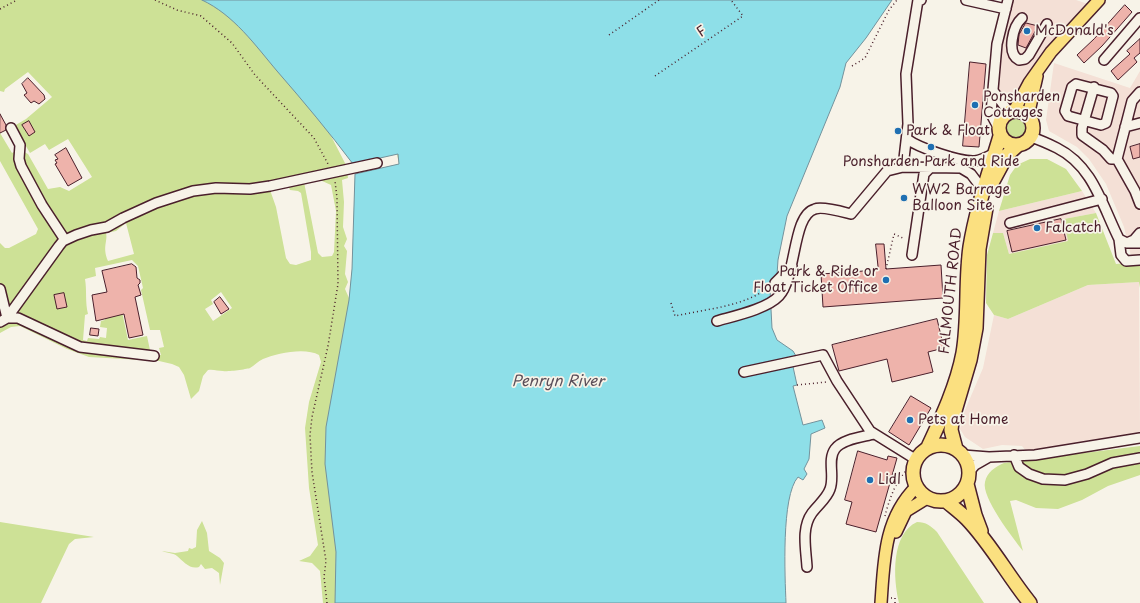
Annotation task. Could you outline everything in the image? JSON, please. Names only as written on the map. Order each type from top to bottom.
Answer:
[{"type":"highway","points":[[1012,111],[1024,113],[1028,116],[1033,126],[1031,137]]},
{"type":"highway","name":"FALMOUTH ROAD","points":[[916,459],[921,452],[928,447],[943,415],[962,354],[967,321],[966,282],[975,215],[995,153],[1002,118],[1012,111]]},
{"type":"highway","points":[[999,132],[1008,144],[1018,146]]},
{"type":"highway","name":"FALMOUTH ROAD","points":[[986,542],[974,515],[968,478],[951,430],[952,421],[970,360],[976,328],[977,277],[984,214],[992,183],[1007,155],[1018,146],[1024,144],[1031,137]]},
{"type":"highway","points":[[928,447],[938,444],[947,445],[960,452]]},
{"type":"highway","points":[[916,459],[912,477],[916,487],[927,498],[936,501],[946,501],[955,498],[962,492],[968,478]]},
{"type":"highway","points":[[946,501],[966,519],[986,542],[1030,603]]},
{"type":"main road","points":[[1012,111],[1029,83],[1051,52],[1099,0]]},
{"type":"main road","points":[[1028,116],[1036,79],[1042,64]]},
{"type":"main road","points":[[881,603],[887,537],[894,514],[916,487]]},
{"type":"main road","points":[[886,559],[906,511],[927,498]]},
{"type":"street","points":[[903,166],[907,139],[906,74],[918,0],[921,0]]},
{"type":"street","points":[[966,0],[1006,10]]},
{"type":"street","points":[[999,132],[991,114],[998,44],[1008,0]]},
{"type":"street","points":[[1022,18],[1018,22],[1011,48],[1013,54],[1019,60],[1027,57],[1047,24]]},
{"type":"street","points":[[1104,60],[1140,18]]},
{"type":"street","points":[[1076,84],[1094,87],[1111,93],[1113,96],[1106,122],[1101,126],[1068,116],[1066,111],[1072,87],[1076,84]]},
{"type":"street","points":[[1094,87],[1084,120],[1082,135],[1103,150],[1111,158],[1117,159]]},
{"type":"street","points":[[994,92],[1012,111]]},
{"type":"street","points":[[1140,92],[1132,101],[1117,159],[1135,191],[1140,204]]},
{"type":"street","points":[[1125,127],[1140,123]]},
{"type":"street","points":[[11,128],[20,145],[19,159],[21,166],[45,210],[65,240]]},
{"type":"street","points":[[1031,137],[1058,148],[1071,157],[1085,170],[1102,199],[1119,239],[1121,255],[1126,261],[1140,260]]},
{"type":"street","points":[[907,139],[917,146],[965,160],[975,161],[995,153]]},
{"type":"street","points":[[4,320],[50,256],[65,240],[86,232],[107,227],[156,203],[193,191],[216,188],[255,188],[332,174],[377,163]]},
{"type":"street","points":[[717,321],[769,304],[779,296],[786,285],[793,266],[801,222],[807,212],[816,208],[851,214],[888,170],[903,166],[961,168],[971,174],[983,190]]},
{"type":"street","points":[[912,254],[924,174],[932,166]]},
{"type":"street","points":[[1010,224],[1102,199]]},
{"type":"street","points":[[100,229],[113,233],[118,221]]},
{"type":"street","points":[[1127,243],[1134,240],[1140,233]]},
{"type":"street","points":[[1119,239],[1127,243],[1140,243]]},
{"type":"street","points":[[775,283],[793,266]]},
{"type":"street","points":[[0,289],[4,320]]},
{"type":"street","points":[[4,320],[18,318],[80,347],[134,355],[154,356]]},
{"type":"street","points":[[744,372],[823,355],[837,381],[870,431],[916,459]]},
{"type":"street","points":[[807,567],[806,527],[811,515],[826,498],[831,488],[832,456],[835,448],[843,443],[874,434]]},
{"type":"street","points":[[960,452],[989,458],[1014,455],[1035,455],[1140,438]]},
{"type":"street","points":[[1014,455],[1019,467],[1029,474],[1043,479],[1065,480],[1087,474],[1112,463],[1140,458]]},
{"type":"street","points":[[968,478],[975,465],[989,458]]},
{"type":"path","points":[[0,10],[17,0]]},
{"type":"path","points":[[155,0],[178,10],[201,16],[232,43],[255,75],[314,138],[332,174],[337,198],[338,284],[328,346],[312,417],[310,435],[313,485],[326,561],[324,577],[327,603]]},
{"type":"path","points":[[609,35],[659,0]]},
{"type":"path","name":"F","points":[[655,76],[742,16],[731,0]]},
{"type":"path","points":[[852,66],[865,58],[892,6],[897,0]]},
{"type":"path","points":[[886,269],[894,234],[914,243]]},
{"type":"path","points":[[672,303],[674,316],[743,301],[756,296],[775,283]]},
{"type":"path","points":[[797,385],[837,381]]},
{"type":"path","points":[[895,598],[895,603]]},
{"type":"shaded area","points":[[1011,0],[1076,0],[1088,4],[1032,68],[1011,103],[998,90],[1001,45]]},
{"type":"shaded area","points":[[1054,63],[1130,88],[1140,71],[1140,255],[1131,256],[1124,227],[1106,184],[1089,159],[1077,147],[1049,131],[1046,120]]},
{"type":"shaded area","points":[[1082,191],[1096,213],[1064,219],[1069,241],[1009,254],[1003,233],[993,233],[999,211]]},
{"type":"shaded area","points":[[1139,282],[1140,434],[1026,451],[1022,446],[1002,445],[983,449],[965,437],[960,429],[965,410],[983,368],[994,315],[1008,319],[1088,285]]},
{"type":"green space","points":[[0,0],[288,0],[376,80],[665,603],[323,603],[320,571],[312,563],[299,561],[310,556],[318,545],[309,488],[305,428],[309,402],[321,362],[319,355],[307,351],[283,353],[261,360],[252,367],[248,368],[229,371],[208,370],[203,376],[199,391],[191,399],[184,375],[179,367],[172,364],[159,361],[89,357],[67,349],[20,326],[11,327],[0,333],[0,243],[5,248],[9,248],[36,234],[38,229],[0,161],[0,133],[12,153],[14,152],[36,195],[22,166],[24,152],[28,154],[48,189],[60,187],[69,191],[92,177],[68,139],[49,150],[45,144],[30,153],[14,126],[26,119],[52,97],[28,72],[5,89],[4,92],[0,91]],"holes":[[[330,134],[353,164],[397,154],[399,164],[355,174],[352,269],[349,298],[345,289],[348,282],[345,274],[347,251],[344,246],[347,239],[343,227],[344,202],[342,180],[348,178],[346,165]],[[320,180],[331,185],[336,211],[334,252],[332,256],[322,257],[318,253],[304,182]],[[287,183],[290,190],[301,193],[311,260],[296,265],[290,264],[286,258],[276,207],[270,190]],[[126,223],[134,254],[108,261],[105,252],[106,233],[116,231]],[[132,260],[138,266],[143,288],[141,290],[150,330],[160,330],[164,347],[159,348],[161,355],[151,355],[147,336],[128,340],[121,307],[103,311],[105,320],[101,321],[100,327],[107,328],[106,338],[88,338],[87,341],[83,340],[85,315],[88,314],[85,279],[96,276],[95,268]],[[221,292],[232,308],[213,321],[205,309],[213,304],[211,300]]]},
{"type":"green space","points":[[1016,119],[1023,122],[1026,129],[1023,136],[1016,139],[1009,136],[1006,129],[1009,122]]},
{"type":"green space","points":[[1030,159],[1047,159],[1066,169],[1082,191],[999,211],[1010,175],[1017,165]]},
{"type":"green space","points":[[1096,213],[1116,264],[1140,262],[1140,288],[1139,282],[1088,285],[1008,319],[994,315],[986,303],[987,255],[993,233],[1003,233],[1009,254],[1068,241],[1064,219]]},
{"type":"green space","points":[[1140,446],[1140,475],[1108,486],[1082,500],[1058,509],[1036,508],[1016,500],[1010,501],[1023,551],[999,517],[985,489],[986,478],[995,468],[1004,463]]},
{"type":"green space","points":[[202,521],[207,533],[209,551],[220,558],[224,563],[220,585],[219,573],[212,568],[205,569],[201,564],[199,567],[193,567],[176,555],[162,551],[175,553],[188,551],[189,548],[192,549],[196,547],[197,530]]},
{"type":"green space","points":[[0,522],[94,537],[75,539],[69,544],[41,603],[0,603]]},
{"type":"green space","points":[[917,522],[928,525],[937,532],[984,603],[899,603],[895,570],[898,546],[902,536]]},
{"type":"water","name":"Penryn River","points":[[202,0],[892,0],[866,38],[846,63],[840,87],[787,216],[778,260],[777,275],[770,290],[772,328],[777,340],[793,351],[796,356],[792,362],[797,385],[793,386],[803,425],[822,420],[825,428],[811,434],[809,459],[804,469],[807,474],[803,480],[798,477],[789,501],[785,537],[786,603],[335,603],[336,552],[325,464],[326,427],[349,300],[352,269],[355,174],[399,164],[398,154],[353,164],[316,117],[243,31],[214,6]]},
{"type":"building","points":[[1125,5],[1132,12],[1102,46],[1084,63],[1077,55]]},
{"type":"building","name":"McDonald's","points":[[1026,23],[1038,26],[1026,48],[1018,45],[1019,35]]},
{"type":"building","points":[[1140,39],[1140,53],[1134,58],[1137,62],[1118,80],[1111,71],[1130,54],[1127,51]]},
{"type":"building","name":"Ponsharden Cottages","points":[[970,62],[986,64],[979,147],[963,146]]},
{"type":"building","points":[[28,78],[44,95],[45,99],[39,104],[34,101],[31,103],[24,95],[27,93],[22,84]]},
{"type":"building","points":[[0,114],[6,125],[6,130],[0,133]]},
{"type":"building","points":[[29,121],[35,132],[29,136],[22,125]]},
{"type":"building","points":[[1140,144],[1140,157],[1133,159],[1130,147]]},
{"type":"building","points":[[66,148],[82,178],[68,186],[55,164],[57,163],[55,160],[58,159],[55,155]]},
{"type":"building","points":[[1061,219],[1066,240],[1012,252],[1007,231]]},
{"type":"building","points":[[876,244],[884,244],[886,269],[941,265],[943,298],[823,307],[821,274],[878,270]]},
{"type":"building","points":[[132,264],[136,267],[137,278],[140,280],[138,285],[141,295],[135,297],[143,335],[129,338],[124,314],[96,321],[92,295],[107,292],[102,271]]},
{"type":"building","points":[[64,293],[67,307],[57,309],[54,295]]},
{"type":"building","points":[[220,297],[229,309],[221,314],[214,302]]},
{"type":"building","points":[[937,319],[944,348],[928,352],[933,372],[892,382],[887,359],[839,371],[832,345]]},
{"type":"building","points":[[91,328],[99,329],[98,336],[90,335]]},
{"type":"building","name":"Pets at Home","points":[[911,396],[931,408],[909,445],[889,432]]},
{"type":"building","name":"Lidl","points":[[858,451],[887,460],[888,456],[897,458],[876,532],[846,524],[852,502],[845,500]]},
{"type":"place","name":"McDonald's","points":[[1027,31]]},
{"type":"place","name":"Ponsharden Cottages","points":[[975,105]]},
{"type":"place","name":"Park & Float","points":[[898,131]]},
{"type":"place","name":"Ponsharden Park and Ride","points":[[931,147]]},
{"type":"place","name":"WW2 Barrage Balloon Site","points":[[904,198]]},
{"type":"place","name":"Falcatch","points":[[1037,228]]},
{"type":"place","name":"Park & Ride or Float Ticket Office","points":[[886,280]]},
{"type":"place","name":"Pets at Home","points":[[910,420]]},
{"type":"place","name":"Lidl","points":[[870,480]]}]
